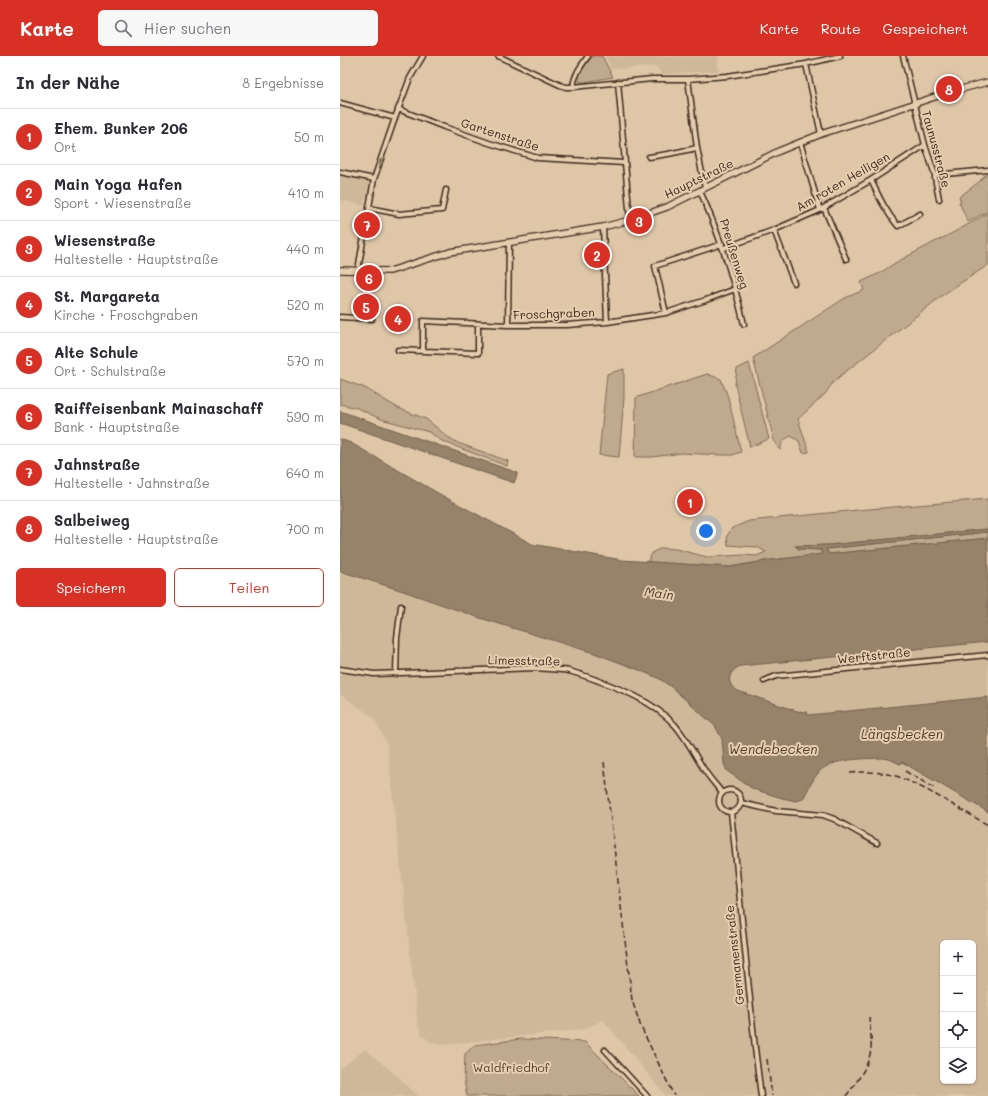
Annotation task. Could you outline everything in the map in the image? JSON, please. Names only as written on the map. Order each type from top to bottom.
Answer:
[{"type":"street","points":[[358,270],[374,179],[410,78],[423,56]]},
{"type":"street","points":[[498,56],[560,85],[573,88],[652,78],[688,79],[728,76],[806,64],[840,56]]},
{"type":"street","points":[[573,88],[576,74],[588,56]]},
{"type":"street","name":"Taunusstraße","points":[[903,56],[925,145],[935,175],[939,199]]},
{"type":"street","points":[[806,64],[820,134]]},
{"type":"street","name":"Preußenweg","points":[[688,79],[703,190],[724,248],[744,324]]},
{"type":"street","points":[[618,82],[630,220]]},
{"type":"street","name":"Hauptstraße","points":[[340,270],[390,271],[450,252],[603,227],[630,220],[667,207],[779,151],[820,134],[956,90],[988,82]]},
{"type":"street","points":[[340,103],[395,118]]},
{"type":"street","name":"Gartenstraße","points":[[398,109],[488,143],[538,158],[624,163]]},
{"type":"street","points":[[800,142],[822,209],[846,259]]},
{"type":"street","name":"Am roten Heiligen","points":[[724,248],[774,230],[822,209],[871,180],[925,145]]},
{"type":"street","points":[[649,157],[697,148]]},
{"type":"street","points":[[935,175],[988,170]]},
{"type":"street","points":[[340,172],[374,179]]},
{"type":"street","points":[[871,180],[889,216],[898,226],[920,214]]},
{"type":"street","points":[[369,208],[399,214],[442,210],[446,190]]},
{"type":"street","points":[[603,227],[607,322]]},
{"type":"street","points":[[774,230],[794,283]]},
{"type":"street","points":[[508,326],[509,242]]},
{"type":"street","points":[[666,313],[655,266],[722,244]]},
{"type":"street","name":"Froschgraben","points":[[423,350],[423,321],[508,326],[567,325],[607,322],[666,313],[736,289]]},
{"type":"street","points":[[340,317],[372,319]]},
{"type":"street","points":[[398,350],[478,353],[478,324]]},
{"type":"street","points":[[396,674],[397,638],[401,606]]},
{"type":"street","name":"Werftstraße","points":[[764,681],[776,676],[988,655]]},
{"type":"street","name":"Limesstraße","points":[[340,669],[374,674],[396,674],[533,668],[551,669],[583,675],[638,697],[662,712],[676,726],[689,744],[705,772],[722,793]]},
{"type":"street","points":[[729,790],[735,791],[740,796],[741,803],[738,808],[731,812],[724,810],[720,805],[719,799],[722,793],[729,790]]},
{"type":"street","points":[[741,803],[776,811],[823,815],[834,819],[877,843]]},
{"type":"street","name":"Germanenstraße","points":[[731,812],[761,1096]]},
{"type":"street","points":[[605,1050],[647,1096]]},
{"type":"shaded area","points":[[605,56],[718,56],[718,71],[661,74],[657,67],[611,69]]},
{"type":"shaded area","points":[[340,174],[370,180],[364,206],[340,200]]},
{"type":"shaded area","points":[[340,571],[480,618],[594,653],[634,668],[735,668],[741,666],[988,642],[988,1096],[666,1096],[603,1020],[585,1029],[442,1045],[430,1042],[422,1035],[418,1025],[387,744],[374,718],[340,694]]},
{"type":"shaded area","points":[[365,1049],[418,1096],[340,1096],[340,1069]]},
{"type":"green space","points":[[593,56],[602,56],[613,77],[579,82],[581,71]]},
{"type":"green space","points":[[988,174],[988,211],[968,222],[959,202],[961,201],[959,197]]},
{"type":"green space","points":[[988,213],[988,265],[944,294],[834,381],[825,394],[798,419],[809,452],[803,453],[799,441],[791,436],[782,443],[781,450],[778,448],[774,440],[753,358],[845,298],[864,290],[861,282]]},
{"type":"green space","points":[[749,363],[769,439],[750,447],[735,385],[737,369]]},
{"type":"green space","points":[[624,369],[624,397],[619,457],[599,455],[607,374]]},
{"type":"green space","points":[[707,374],[721,379],[728,397],[741,452],[732,455],[682,453],[652,457],[635,457],[636,398]]},
{"type":"green space","points":[[340,379],[365,388],[398,408],[426,419],[458,443],[508,461],[507,466],[442,441],[429,432],[381,419],[357,408],[340,404]]},
{"type":"green space","points":[[988,499],[988,529],[829,545],[796,546],[799,549],[821,550],[822,555],[771,560],[730,567],[647,562],[653,552],[662,548],[676,549],[707,557],[744,555],[756,556],[766,552],[757,547],[728,545],[727,536],[732,528],[749,521]]},
{"type":"green space","points":[[988,532],[988,538],[829,554],[825,549]]},
{"type":"green space","name":"Waldfriedhof","points":[[521,1039],[585,1042],[639,1096],[467,1096],[464,1080],[465,1054],[475,1045]]},
{"type":"water","points":[[340,411],[518,473],[514,483],[340,423]]},
{"type":"water","points":[[340,439],[351,443],[443,496],[532,544],[622,560],[730,567],[822,554],[821,550],[799,549],[795,546],[829,545],[988,529],[988,532],[826,549],[829,554],[988,538],[988,642],[741,666],[733,671],[730,681],[731,685],[738,691],[797,711],[807,712],[808,715],[988,697],[988,812],[902,762],[900,764],[889,759],[882,758],[849,760],[825,767],[814,778],[803,799],[796,801],[753,789],[727,771],[724,764],[722,739],[715,726],[670,686],[658,678],[594,653],[480,618],[340,571]]},
{"type":"railway","points":[[604,762],[632,1000],[641,1027],[674,1096]]},
{"type":"railway","points":[[905,771],[934,788]]},
{"type":"railway","points":[[850,773],[875,772],[899,777],[916,784],[988,825]]},
{"type":"railway","points":[[846,1096],[862,1074],[868,1062],[871,1049],[869,1017]]},
{"type":"railway","points":[[767,1059],[772,1096]]},
{"type":"place","name":"Salbeiweg","points":[[949,89]]},
{"type":"place","name":"Wiesenstraße","points":[[639,221]]},
{"type":"place","name":"Jahnstraße","points":[[367,225]]},
{"type":"place","name":"Main Yoga Hafen","points":[[597,255]]},
{"type":"place","name":"Raiffeisenbank Mainaschaff","points":[[369,278]]},
{"type":"place","name":"Alte Schule","points":[[366,307]]},
{"type":"place","name":"St. Margareta","points":[[398,319]]},
{"type":"place","name":"Ehem. Bunker 206","points":[[690,502]]},
{"type":"water label","name":"Main","points":[[659,593]]},
{"type":"water label","name":"Längsbecken","points":[[902,734]]},
{"type":"water label","name":"Wendebecken","points":[[773,749]]}]
